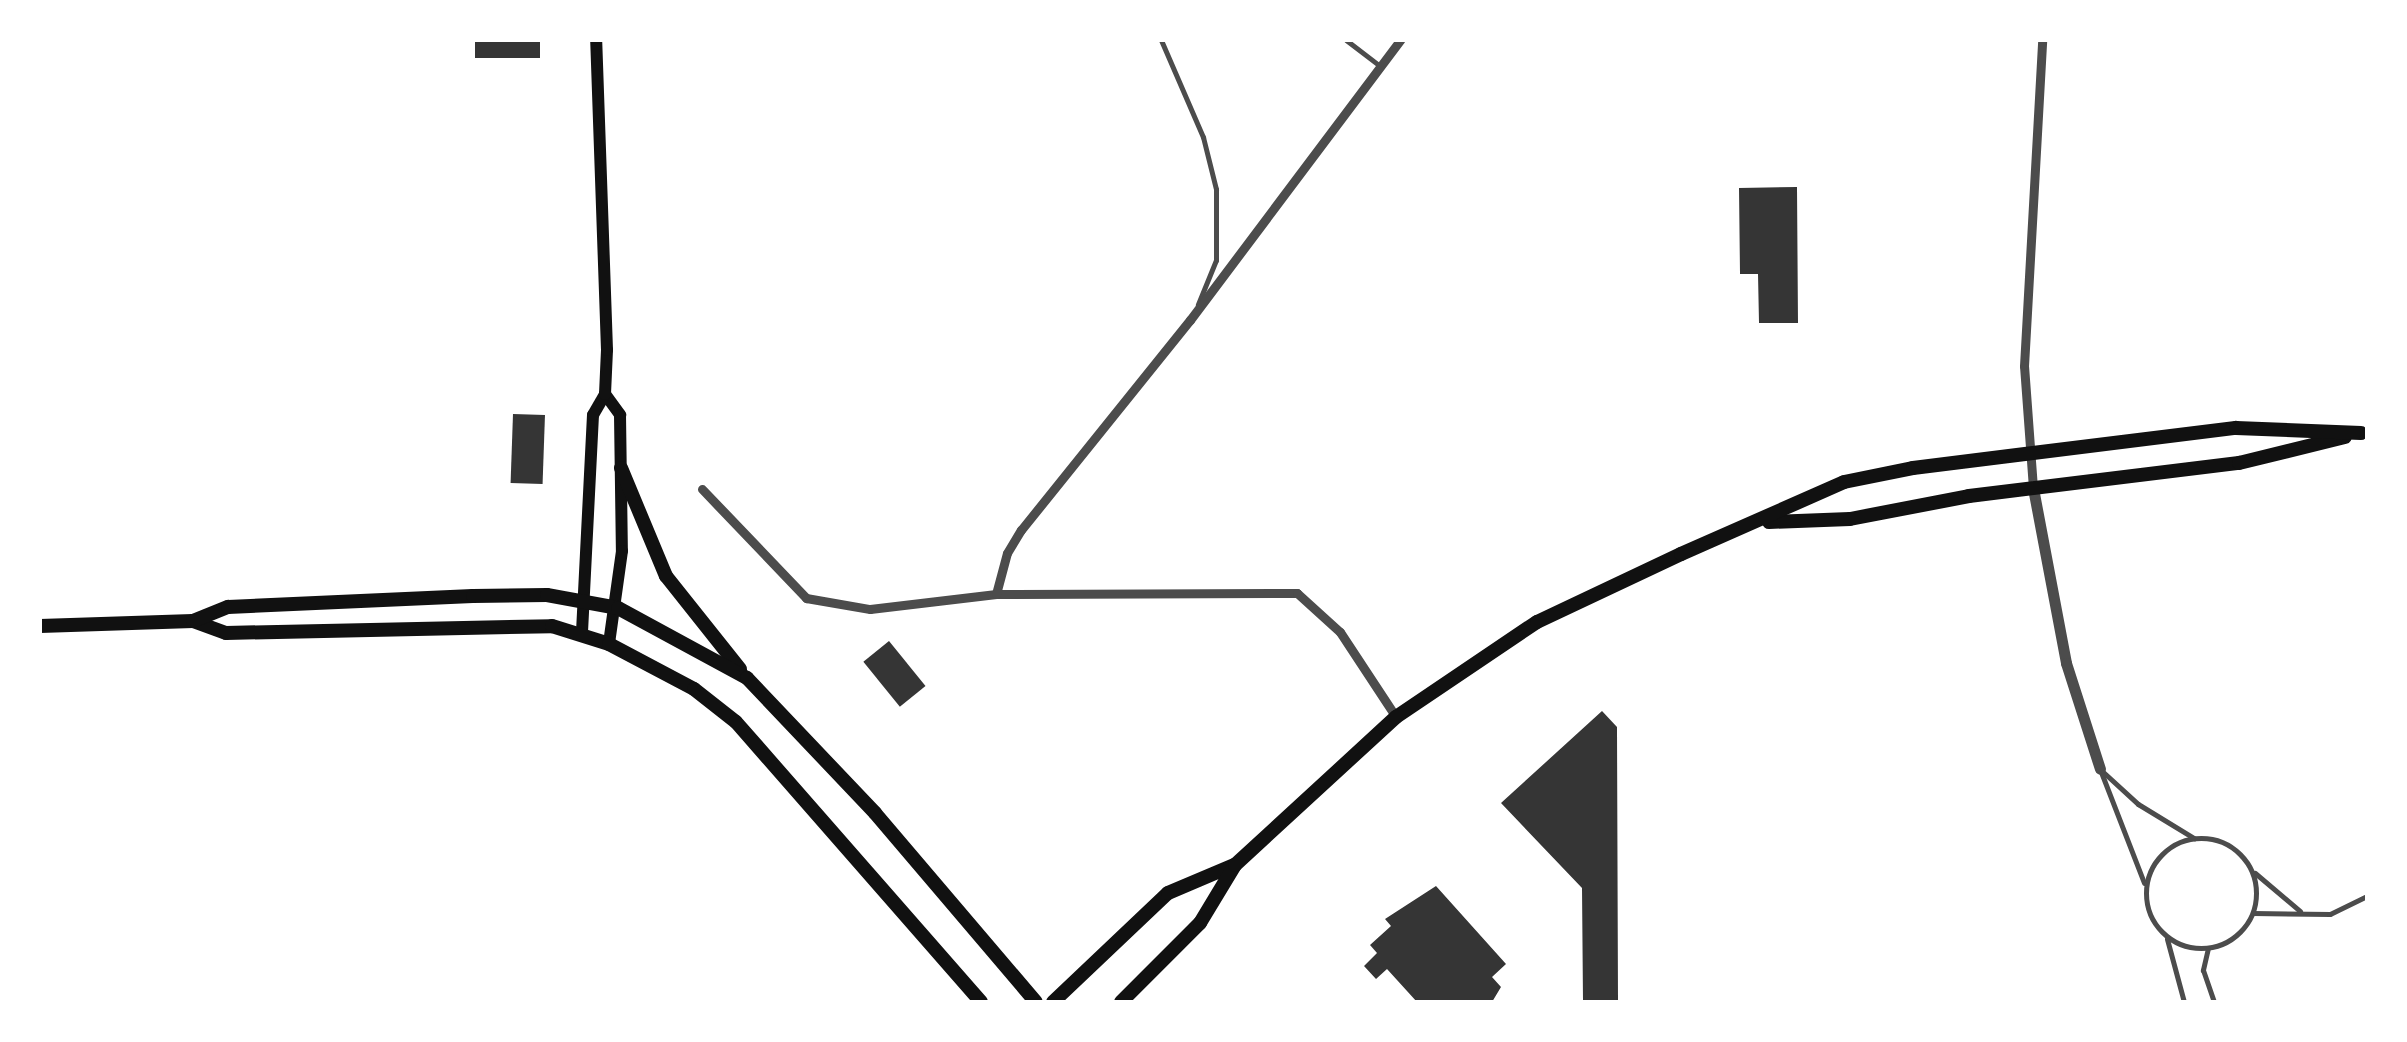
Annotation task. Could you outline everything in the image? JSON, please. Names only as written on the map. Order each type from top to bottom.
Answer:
[{"type":"main road","points":[[596,40],[606,394],[620,415],[618,608],[609,644]]},
{"type":"main road","points":[[582,632],[593,415],[606,394]]},
{"type":"main road","points":[[1121,1002],[1200,923],[1235,865],[1396,716],[1537,622],[1844,482],[2029,452],[2236,428],[2364,433]]},
{"type":"main road","points":[[1763,522],[1850,518],[2033,488],[2239,463],[2364,433]]},
{"type":"main road","points":[[621,468],[666,576],[746,678],[875,813],[1036,1002]]},
{"type":"main road","points":[[40,626],[193,620],[228,606],[473,596],[585,600],[618,608],[746,678]]},
{"type":"main road","points":[[193,620],[226,633],[552,626],[582,632],[609,644],[694,689],[736,722],[981,1002]]},
{"type":"main road","points":[[1053,1002],[1168,893],[1235,865]]},
{"type":"street","points":[[996,594],[1007,553],[1022,530],[1190,320],[1400,40]]},
{"type":"street","points":[[2042,40],[2024,366],[2029,452],[2066,663],[2100,769]]},
{"type":"street","points":[[702,489],[806,598],[870,610],[996,594],[1298,592],[1340,632],[1396,716]]},
{"type":"lane","points":[[1161,40],[1203,137],[1217,197],[1214,269],[1190,320]]},
{"type":"lane","points":[[1346,40],[1380,66]]},
{"type":"lane","points":[[2100,769],[2138,804],[2194,838],[2230,845],[2253,872],[2302,913]]},
{"type":"lane","points":[[2100,769],[2146,887],[2146,906],[2166,937],[2184,1002]]},
{"type":"lane","points":[[2146,887],[2162,854],[2194,838]]},
{"type":"lane","points":[[2166,937],[2208,948],[2236,938],[2253,913],[2253,872]]},
{"type":"lane","points":[[2253,913],[2330,914],[2367,896]]},
{"type":"lane","points":[[2208,948],[2203,970],[2214,1002]]},
{"type":"building","points":[[475,40],[540,40],[540,58],[475,58]]},
{"type":"building","points":[[1797,187],[1798,323],[1759,323],[1758,274],[1740,274],[1739,188]]},
{"type":"building","points":[[513,414],[545,415],[543,484],[511,483]]},
{"type":"building","points":[[889,641],[926,686],[900,707],[863,662]]},
{"type":"building","points":[[1602,711],[1617,727],[1618,1002],[1583,1002],[1582,888],[1501,803]]},
{"type":"building","points":[[1436,886],[1506,964],[1492,977],[1501,987],[1492,1002],[1417,1002],[1387,969],[1376,979],[1364,966],[1377,953],[1370,945],[1391,926],[1385,919]]}]
